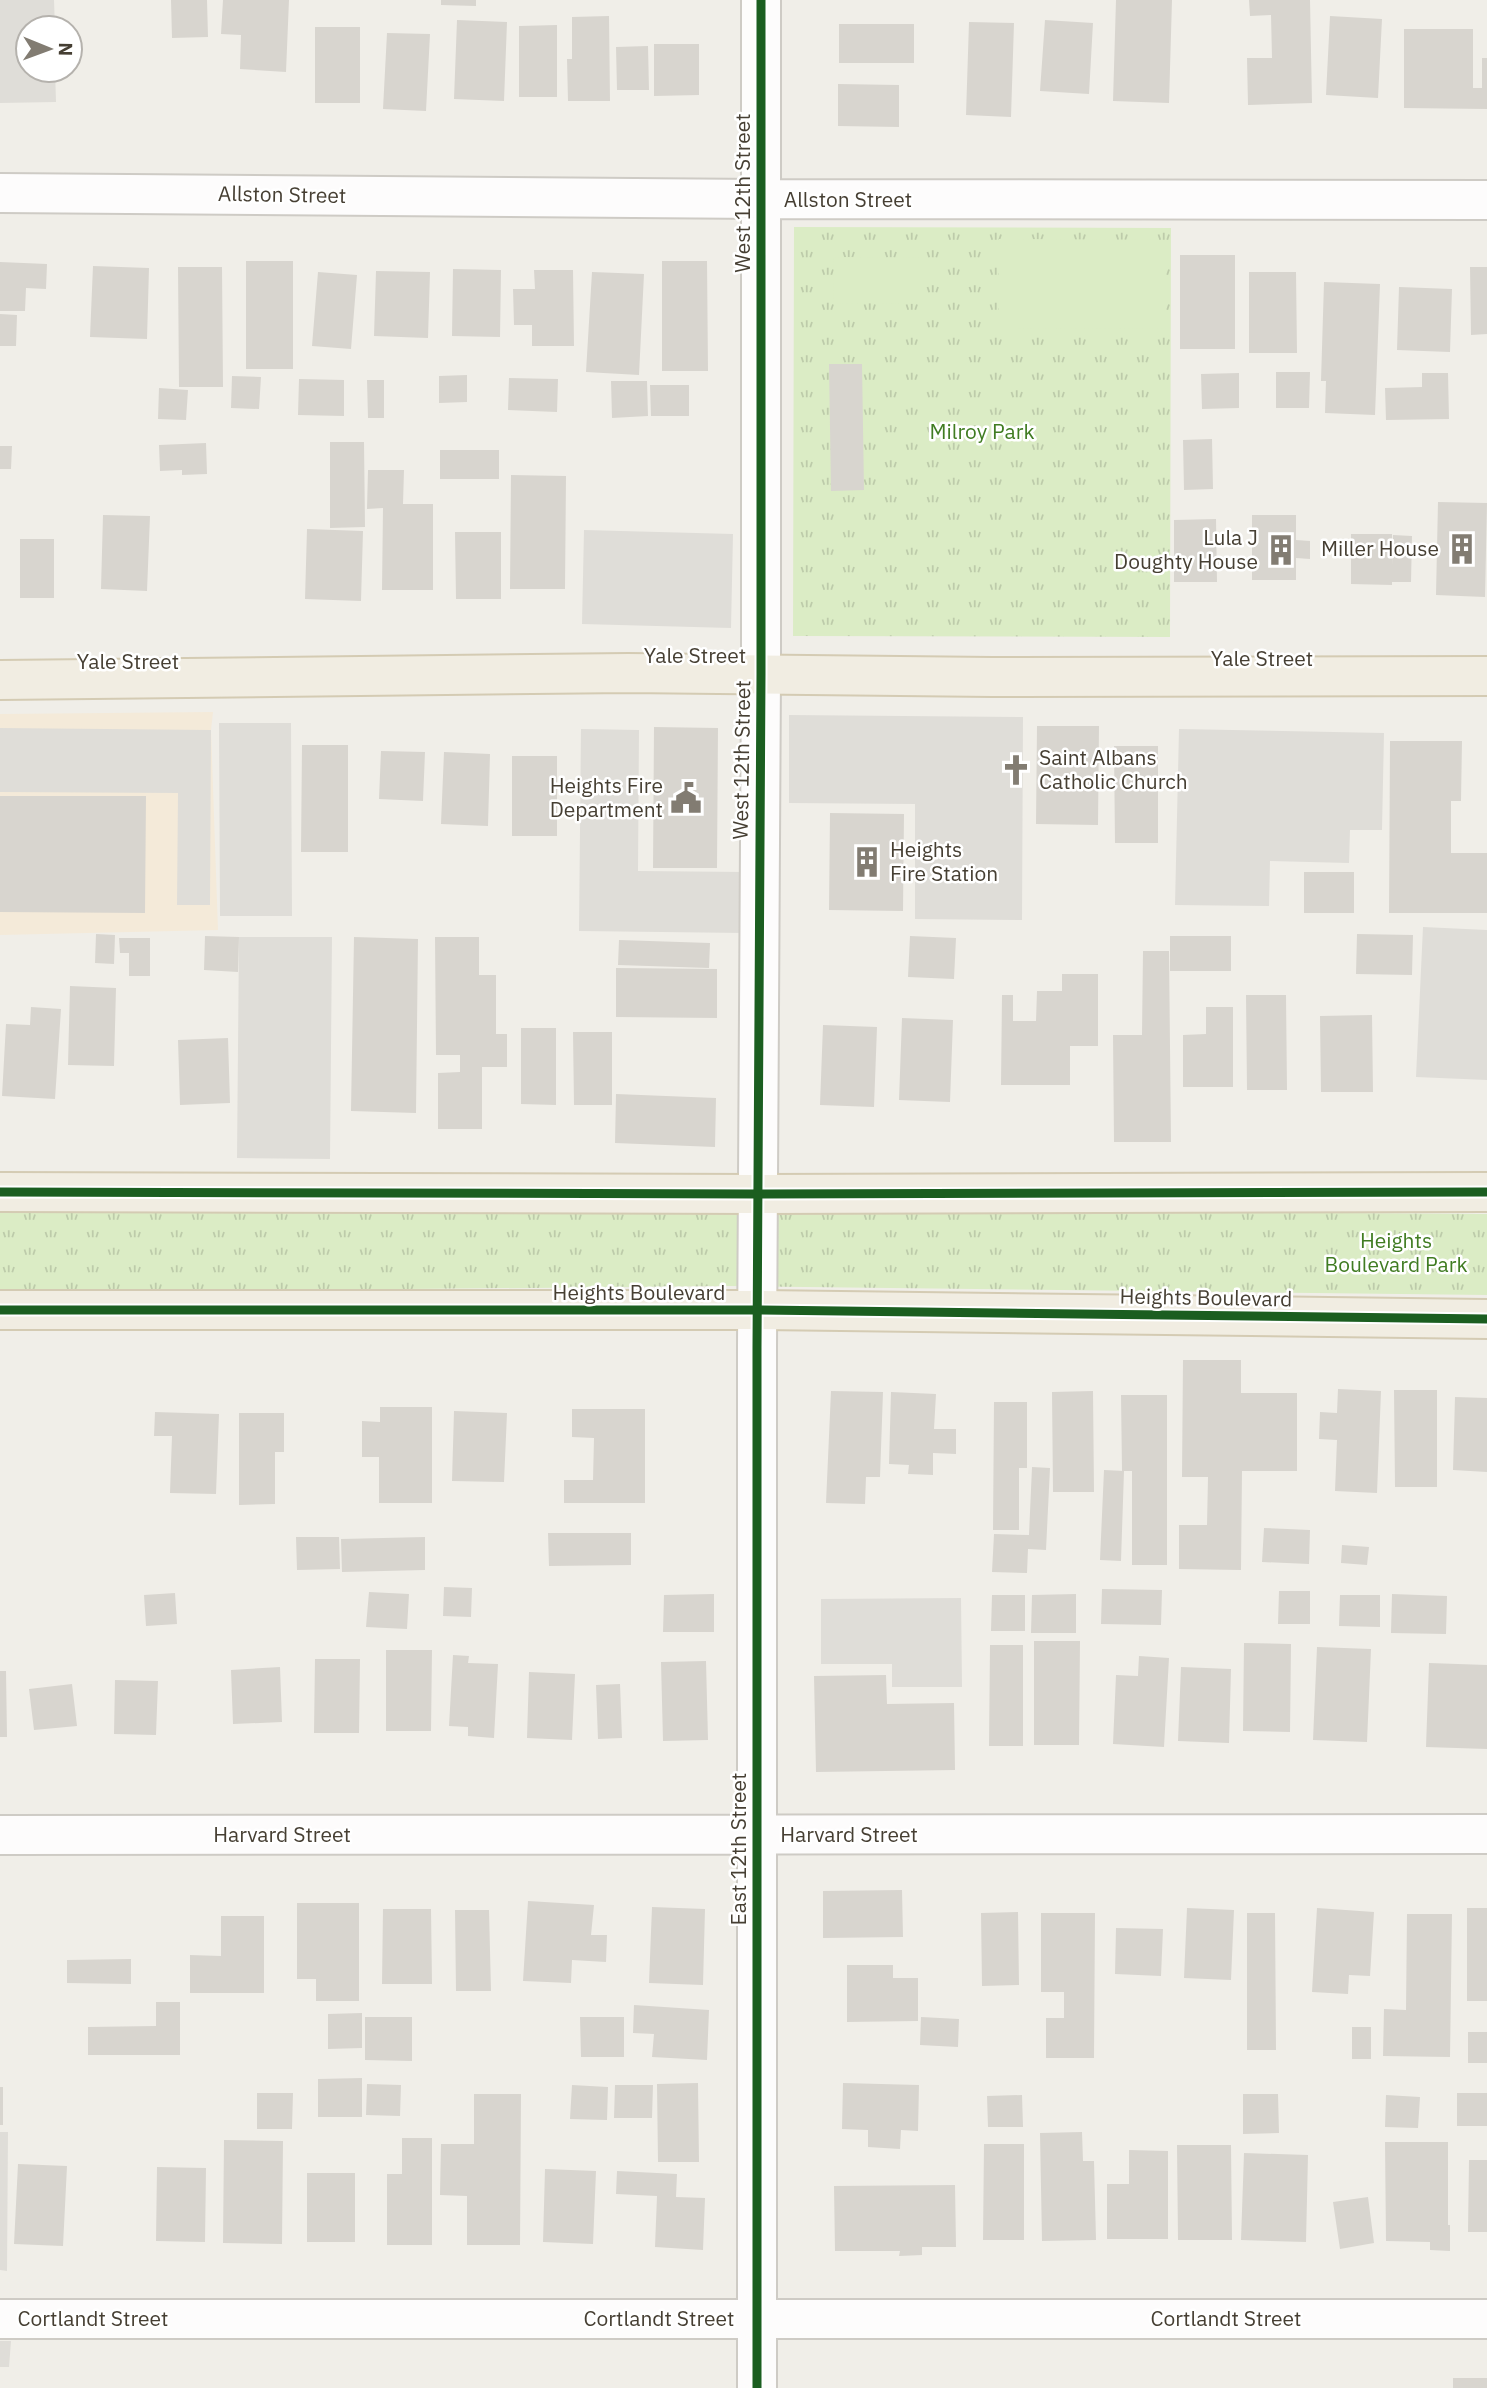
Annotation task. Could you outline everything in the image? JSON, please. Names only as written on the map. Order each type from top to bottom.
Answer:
[{"type":"main road","name":"Yale Street","points":[[0,680],[761,674],[992,677],[1487,676]]},
{"type":"main road","points":[[0,1192],[1487,1192]]},
{"type":"main road","name":"Heights Boulevard","points":[[0,1310],[757,1310],[1487,1319]]},
{"type":"street","name":"West 12th Street","points":[[757,1310],[761,0]]},
{"type":"street","name":"Allston Street","points":[[0,192],[760,200],[1487,200]]},
{"type":"street","name":"East 12th Street","points":[[757,1310],[757,2388]]},
{"type":"street","name":"Harvard Street","points":[[0,1835],[1487,1835]]},
{"type":"street","name":"Cortlandt Street","points":[[0,2319],[1487,2319]]},
{"type":"shaded area","points":[[0,0],[54,0],[54,14],[14,14],[14,84],[55,84],[56,102],[0,103]]},
{"type":"shaded area","points":[[584,530],[733,534],[731,628],[582,624]]},
{"type":"shaded area","points":[[213,712],[211,730],[218,930],[0,935],[0,714]]},
{"type":"shaded area","points":[[789,715],[1023,717],[1022,920],[915,919],[915,804],[789,803]]},
{"type":"shaded area","points":[[219,723],[291,723],[292,916],[220,916]]},
{"type":"shaded area","points":[[0,728],[211,730],[210,905],[177,905],[178,793],[0,792]]},
{"type":"shaded area","points":[[581,729],[639,730],[638,871],[745,872],[744,933],[579,931]]},
{"type":"shaded area","points":[[1179,729],[1384,733],[1382,830],[1350,830],[1349,863],[1270,861],[1269,906],[1175,905]]},
{"type":"shaded area","points":[[1423,927],[1487,930],[1487,1080],[1416,1077]]},
{"type":"shaded area","points":[[239,937],[332,937],[330,1159],[237,1158]]},
{"type":"shaded area","points":[[961,1598],[962,1687],[892,1687],[892,1664],[821,1664],[821,1599]]},
{"type":"shaded area","points":[[0,2132],[8,2132],[7,2271],[0,2270]]},
{"type":"shaded area","points":[[0,2341],[11,2341],[9,2367],[0,2367]]},
{"type":"green space","name":"Milroy Park","points":[[794,227],[1171,228],[1170,637],[793,636]]},
{"type":"green space","points":[[999,239],[1165,240],[1165,329],[999,328]]},
{"type":"green space","points":[[834,257],[923,258],[923,304],[833,303]]},
{"type":"green space","name":"Heights Boulevard Park","points":[[792,1209],[1487,1214],[1487,1295],[730,1286],[0,1293],[0,1212]]},
{"type":"building","points":[[171,0],[207,0],[208,37],[172,38]]},
{"type":"building","points":[[223,0],[289,0],[286,72],[240,69],[241,35],[221,34]]},
{"type":"building","points":[[441,0],[476,0],[476,6],[441,5]]},
{"type":"building","points":[[1116,0],[1172,0],[1169,103],[1113,101]]},
{"type":"building","points":[[1249,0],[1310,0],[1312,103],[1248,105],[1247,58],[1272,58],[1271,15],[1250,16]]},
{"type":"building","points":[[609,16],[610,101],[568,101],[567,59],[572,59],[572,17]]},
{"type":"building","points":[[1330,16],[1382,19],[1378,98],[1326,95]]},
{"type":"building","points":[[457,20],[507,22],[504,101],[454,99]]},
{"type":"building","points":[[1045,20],[1093,23],[1089,94],[1040,91]]},
{"type":"building","points":[[969,22],[1014,23],[1011,117],[966,115]]},
{"type":"building","points":[[839,24],[914,24],[914,63],[839,63]]},
{"type":"building","points":[[557,25],[557,97],[519,97],[519,26]]},
{"type":"building","points":[[315,27],[360,27],[360,103],[315,103]]},
{"type":"building","points":[[1404,29],[1473,29],[1473,88],[1482,88],[1482,58],[1487,58],[1487,109],[1404,108]]},
{"type":"building","points":[[387,33],[430,34],[426,111],[383,109]]},
{"type":"building","points":[[654,44],[699,44],[699,95],[654,96]]},
{"type":"building","points":[[648,46],[649,90],[617,90],[616,47]]},
{"type":"building","points":[[838,84],[899,85],[899,127],[838,126]]},
{"type":"building","points":[[1180,255],[1235,255],[1235,349],[1180,349]]},
{"type":"building","points":[[246,261],[293,261],[293,369],[246,369]]},
{"type":"building","points":[[662,261],[707,261],[708,371],[662,371]]},
{"type":"building","points":[[0,262],[47,264],[46,289],[26,288],[25,311],[0,311]]},
{"type":"building","points":[[93,266],[149,268],[147,339],[90,337]]},
{"type":"building","points":[[178,267],[222,267],[223,387],[179,387]]},
{"type":"building","points":[[1470,267],[1487,267],[1487,334],[1471,335]]},
{"type":"building","points":[[453,269],[501,270],[500,337],[452,336]]},
{"type":"building","points":[[534,270],[573,270],[574,346],[532,346],[532,325],[514,325],[513,289],[535,289]]},
{"type":"building","points":[[376,271],[430,272],[428,338],[374,336]]},
{"type":"building","points":[[318,272],[357,275],[351,349],[312,346]]},
{"type":"building","points":[[592,272],[644,274],[639,375],[586,372]]},
{"type":"building","points":[[1249,272],[1296,272],[1297,353],[1249,353]]},
{"type":"building","points":[[1324,282],[1380,284],[1375,415],[1325,413],[1326,381],[1321,381]]},
{"type":"building","points":[[1399,287],[1452,289],[1450,352],[1397,350]]},
{"type":"building","points":[[0,314],[17,315],[16,346],[0,346]]},
{"type":"building","points":[[829,364],[862,364],[864,490],[831,491]]},
{"type":"building","points":[[1276,372],[1310,372],[1309,408],[1276,408]]},
{"type":"building","points":[[1239,373],[1239,408],[1202,409],[1201,374]]},
{"type":"building","points":[[1422,373],[1448,373],[1449,419],[1386,420],[1385,388],[1422,387]]},
{"type":"building","points":[[467,375],[467,402],[439,403],[439,376]]},
{"type":"building","points":[[232,376],[261,377],[259,409],[231,408]]},
{"type":"building","points":[[509,378],[558,379],[557,412],[508,410]]},
{"type":"building","points":[[299,379],[344,380],[344,416],[298,415]]},
{"type":"building","points":[[367,380],[384,380],[384,418],[368,418]]},
{"type":"building","points":[[611,381],[647,381],[648,416],[612,418]]},
{"type":"building","points":[[650,385],[689,385],[689,416],[651,416]]},
{"type":"building","points":[[159,388],[188,390],[186,420],[158,419]]},
{"type":"building","points":[[1212,439],[1213,489],[1184,490],[1183,440]]},
{"type":"building","points":[[330,442],[364,442],[365,527],[330,528]]},
{"type":"building","points":[[206,443],[207,474],[182,475],[182,470],[160,471],[159,445]]},
{"type":"building","points":[[0,446],[12,446],[11,469],[0,469]]},
{"type":"building","points":[[440,450],[499,450],[499,479],[440,479]]},
{"type":"building","points":[[368,470],[404,470],[403,504],[433,504],[433,590],[382,590],[383,508],[367,509]]},
{"type":"building","points":[[511,475],[566,476],[565,589],[510,589]]},
{"type":"building","name":"Miller House","points":[[1438,502],[1487,503],[1485,597],[1436,595]]},
{"type":"building","points":[[103,515],[150,516],[147,591],[101,589]]},
{"type":"building","name":"Lula J Doughty House","points":[[1252,515],[1296,515],[1296,540],[1310,541],[1310,559],[1296,558],[1296,580],[1252,580]]},
{"type":"building","points":[[1216,519],[1217,582],[1174,582],[1174,520]]},
{"type":"building","points":[[307,529],[363,531],[361,601],[305,599]]},
{"type":"building","points":[[455,532],[501,532],[501,599],[456,599]]},
{"type":"building","points":[[1351,534],[1392,534],[1392,565],[1393,535],[1412,536],[1411,582],[1392,582],[1392,585],[1351,584]]},
{"type":"building","points":[[20,539],[54,539],[54,598],[20,598]]},
{"type":"building","points":[[1037,726],[1099,726],[1098,825],[1036,824]]},
{"type":"building","name":"Heights Fire Department","points":[[654,727],[718,728],[717,868],[653,868]]},
{"type":"building","points":[[1390,741],[1462,741],[1461,801],[1451,801],[1451,853],[1487,853],[1487,913],[1389,913]]},
{"type":"building","points":[[302,745],[348,745],[348,852],[301,852]]},
{"type":"building","points":[[1114,746],[1158,746],[1158,843],[1115,843]]},
{"type":"building","points":[[381,751],[425,752],[423,801],[379,799]]},
{"type":"building","points":[[444,752],[490,754],[488,826],[441,824]]},
{"type":"building","points":[[512,756],[557,756],[557,836],[512,836]]},
{"type":"building","points":[[0,796],[146,796],[145,913],[0,912]]},
{"type":"building","name":"Heights Fire Station","points":[[830,813],[904,814],[903,911],[829,910]]},
{"type":"building","points":[[1304,872],[1354,872],[1354,913],[1304,913]]},
{"type":"building","points":[[96,934],[115,935],[114,964],[95,963]]},
{"type":"building","points":[[1357,934],[1413,935],[1412,975],[1356,974]]},
{"type":"building","points":[[205,936],[239,937],[238,972],[204,970]]},
{"type":"building","points":[[910,936],[956,938],[954,979],[908,977]]},
{"type":"building","points":[[1170,936],[1231,936],[1231,971],[1170,971]]},
{"type":"building","points":[[354,937],[418,939],[416,1113],[351,1111]]},
{"type":"building","points":[[435,937],[479,937],[479,975],[496,975],[496,1034],[507,1034],[507,1067],[482,1067],[482,1129],[438,1129],[438,1073],[460,1072],[460,1055],[436,1055]]},
{"type":"building","points":[[119,938],[150,938],[150,976],[129,976],[129,953],[120,953]]},
{"type":"building","points":[[619,940],[710,943],[709,968],[618,965]]},
{"type":"building","points":[[1143,951],[1169,951],[1171,1142],[1114,1142],[1113,1035],[1142,1035]]},
{"type":"building","points":[[616,968],[717,969],[717,1018],[616,1017]]},
{"type":"building","points":[[1062,974],[1098,974],[1098,1046],[1070,1046],[1070,1085],[1001,1085],[1002,995],[1013,995],[1013,1021],[1036,1021],[1037,991],[1062,991]]},
{"type":"building","points":[[70,986],[116,988],[114,1066],[68,1065]]},
{"type":"building","points":[[1246,995],[1286,995],[1287,1090],[1247,1090]]},
{"type":"building","points":[[31,1007],[61,1009],[55,1099],[2,1096],[6,1024],[30,1025]]},
{"type":"building","points":[[1206,1007],[1233,1007],[1233,1087],[1183,1087],[1183,1035],[1206,1034]]},
{"type":"building","points":[[1372,1015],[1373,1092],[1321,1092],[1320,1016]]},
{"type":"building","points":[[902,1018],[953,1020],[950,1102],[899,1100]]},
{"type":"building","points":[[823,1025],[877,1027],[874,1107],[820,1105]]},
{"type":"building","points":[[521,1028],[556,1028],[556,1105],[521,1104]]},
{"type":"building","points":[[573,1032],[612,1032],[612,1105],[574,1105]]},
{"type":"building","points":[[228,1038],[230,1103],[180,1105],[178,1040]]},
{"type":"building","points":[[616,1094],[716,1098],[715,1147],[615,1143]]},
{"type":"building","points":[[1183,1360],[1241,1360],[1241,1393],[1297,1393],[1297,1471],[1242,1471],[1241,1570],[1179,1569],[1179,1525],[1207,1525],[1208,1477],[1182,1477]]},
{"type":"building","points":[[1338,1389],[1381,1391],[1377,1493],[1335,1491],[1337,1440],[1319,1439],[1320,1412],[1337,1413]]},
{"type":"building","points":[[1394,1390],[1437,1390],[1437,1487],[1395,1487]]},
{"type":"building","points":[[831,1391],[883,1392],[880,1477],[866,1477],[865,1504],[826,1503]]},
{"type":"building","points":[[1093,1391],[1094,1492],[1053,1492],[1052,1392]]},
{"type":"building","points":[[891,1392],[936,1394],[934,1429],[956,1429],[956,1454],[933,1453],[933,1475],[908,1474],[909,1465],[889,1464]]},
{"type":"building","points":[[1121,1395],[1167,1395],[1167,1565],[1132,1565],[1132,1471],[1122,1471]]},
{"type":"building","points":[[1455,1397],[1487,1398],[1487,1472],[1453,1470]]},
{"type":"building","points":[[994,1402],[1027,1402],[1027,1468],[1019,1468],[1019,1530],[993,1530]]},
{"type":"building","points":[[380,1407],[432,1407],[432,1503],[379,1503],[379,1457],[362,1457],[362,1421],[380,1422]]},
{"type":"building","points":[[572,1409],[645,1409],[645,1503],[564,1503],[564,1480],[593,1480],[594,1438],[572,1437]]},
{"type":"building","points":[[454,1411],[507,1413],[504,1482],[452,1481]]},
{"type":"building","points":[[155,1412],[219,1414],[216,1494],[170,1493],[172,1436],[154,1436]]},
{"type":"building","points":[[239,1413],[284,1413],[284,1452],[275,1452],[275,1504],[239,1505]]},
{"type":"building","points":[[1032,1467],[1050,1468],[1046,1550],[1028,1549],[1027,1573],[992,1572],[994,1534],[1029,1535]]},
{"type":"building","points":[[1104,1470],[1124,1471],[1121,1561],[1100,1560]]},
{"type":"building","points":[[1264,1528],[1310,1530],[1309,1564],[1262,1562]]},
{"type":"building","points":[[548,1533],[631,1533],[631,1565],[549,1566]]},
{"type":"building","points":[[296,1537],[339,1537],[340,1569],[297,1570]]},
{"type":"building","points":[[425,1537],[425,1570],[342,1572],[341,1539]]},
{"type":"building","points":[[1342,1545],[1369,1547],[1367,1565],[1341,1563]]},
{"type":"building","points":[[444,1587],[472,1588],[471,1617],[443,1616]]},
{"type":"building","points":[[1102,1589],[1162,1590],[1161,1625],[1101,1624]]},
{"type":"building","points":[[1279,1591],[1310,1591],[1310,1624],[1278,1624]]},
{"type":"building","points":[[369,1592],[409,1594],[407,1629],[366,1627]]},
{"type":"building","points":[[175,1593],[177,1624],[146,1626],[144,1595]]},
{"type":"building","points":[[714,1594],[714,1632],[663,1632],[664,1595]]},
{"type":"building","points":[[1076,1594],[1076,1633],[1031,1633],[1032,1595]]},
{"type":"building","points":[[1392,1594],[1447,1596],[1446,1634],[1391,1633]]},
{"type":"building","points":[[992,1595],[1025,1595],[1025,1631],[991,1631]]},
{"type":"building","points":[[1340,1595],[1380,1595],[1380,1627],[1339,1626]]},
{"type":"building","points":[[1034,1641],[1080,1641],[1079,1745],[1034,1745]]},
{"type":"building","points":[[1244,1643],[1291,1644],[1290,1732],[1243,1731]]},
{"type":"building","points":[[990,1645],[1023,1645],[1023,1746],[989,1746]]},
{"type":"building","points":[[1317,1647],[1371,1649],[1367,1742],[1313,1740]]},
{"type":"building","points":[[386,1650],[432,1650],[431,1731],[386,1731]]},
{"type":"building","points":[[453,1655],[469,1656],[468,1663],[498,1664],[494,1738],[468,1736],[468,1727],[449,1726]]},
{"type":"building","points":[[1139,1656],[1169,1658],[1164,1747],[1113,1744],[1116,1675],[1138,1676]]},
{"type":"building","points":[[315,1659],[360,1659],[359,1733],[314,1733]]},
{"type":"building","points":[[706,1661],[708,1740],[663,1741],[661,1662]]},
{"type":"building","points":[[1429,1663],[1487,1665],[1487,1749],[1426,1747]]},
{"type":"building","points":[[280,1667],[282,1722],[233,1724],[231,1670]]},
{"type":"building","points":[[1181,1667],[1231,1669],[1229,1743],[1178,1741]]},
{"type":"building","points":[[0,1671],[6,1671],[7,1737],[0,1737]]},
{"type":"building","points":[[529,1672],[575,1674],[572,1740],[527,1738]]},
{"type":"building","points":[[886,1675],[887,1704],[954,1703],[955,1770],[816,1772],[814,1676]]},
{"type":"building","points":[[115,1680],[158,1681],[156,1735],[114,1734]]},
{"type":"building","points":[[72,1684],[77,1726],[34,1730],[29,1689]]},
{"type":"building","points":[[620,1684],[622,1738],[598,1739],[596,1685]]},
{"type":"building","points":[[902,1890],[903,1937],[823,1938],[823,1891]]},
{"type":"building","points":[[528,1901],[594,1905],[591,1935],[607,1935],[606,1962],[572,1960],[571,1983],[523,1981]]},
{"type":"building","points":[[297,1903],[359,1903],[359,2001],[316,2001],[316,1979],[297,1979]]},
{"type":"building","points":[[652,1907],[705,1909],[703,1985],[649,1983]]},
{"type":"building","points":[[1187,1908],[1234,1910],[1231,1980],[1184,1978]]},
{"type":"building","points":[[1317,1908],[1374,1912],[1370,1976],[1349,1975],[1348,1994],[1312,1992]]},
{"type":"building","points":[[1467,1908],[1487,1908],[1487,2001],[1467,2001]]},
{"type":"building","points":[[383,1909],[431,1909],[432,1984],[382,1984]]},
{"type":"building","points":[[455,1910],[489,1910],[491,1991],[456,1991]]},
{"type":"building","points":[[1018,1912],[1019,1985],[982,1986],[981,1913]]},
{"type":"building","points":[[1041,1913],[1095,1913],[1094,2058],[1046,2058],[1046,2018],[1064,2018],[1064,1992],[1041,1992]]},
{"type":"building","points":[[1247,1913],[1275,1913],[1276,2050],[1247,2050]]},
{"type":"building","points":[[1407,1914],[1452,1914],[1450,2057],[1383,2056],[1384,2009],[1406,2010]]},
{"type":"building","points":[[221,1916],[264,1916],[264,1993],[190,1993],[190,1955],[221,1956]]},
{"type":"building","points":[[1116,1928],[1163,1929],[1161,1976],[1115,1974]]},
{"type":"building","points":[[131,1959],[131,1984],[67,1983],[67,1960]]},
{"type":"building","points":[[847,1965],[893,1965],[893,1978],[918,1978],[918,2021],[847,2022]]},
{"type":"building","points":[[156,2002],[180,2002],[180,2055],[88,2055],[88,2027],[156,2026]]},
{"type":"building","points":[[634,2005],[709,2010],[707,2060],[652,2057],[654,2034],[633,2033]]},
{"type":"building","points":[[362,2013],[362,2048],[328,2049],[328,2014]]},
{"type":"building","points":[[365,2017],[412,2017],[412,2061],[365,2060]]},
{"type":"building","points":[[580,2017],[624,2017],[624,2057],[581,2057]]},
{"type":"building","points":[[921,2017],[959,2019],[958,2047],[920,2045]]},
{"type":"building","points":[[1352,2027],[1371,2027],[1371,2059],[1352,2059]]},
{"type":"building","points":[[1468,2032],[1487,2032],[1487,2063],[1468,2063]]},
{"type":"building","points":[[362,2078],[362,2117],[318,2117],[318,2079]]},
{"type":"building","points":[[698,2083],[699,2162],[658,2162],[657,2084]]},
{"type":"building","points":[[843,2083],[919,2085],[918,2131],[901,2130],[900,2149],[868,2147],[868,2130],[842,2129]]},
{"type":"building","points":[[367,2084],[401,2085],[400,2116],[366,2115]]},
{"type":"building","points":[[572,2085],[608,2087],[607,2120],[570,2119]]},
{"type":"building","points":[[615,2085],[653,2085],[652,2118],[614,2118]]},
{"type":"building","points":[[0,2087],[3,2087],[3,2125],[0,2125]]},
{"type":"building","points":[[257,2093],[293,2093],[292,2129],[257,2129]]},
{"type":"building","points":[[1457,2093],[1487,2093],[1487,2126],[1457,2126]]},
{"type":"building","points":[[474,2094],[521,2094],[520,2245],[467,2245],[467,2196],[440,2195],[441,2144],[474,2144]]},
{"type":"building","points":[[1243,2094],[1278,2094],[1279,2133],[1243,2134]]},
{"type":"building","points":[[1022,2095],[1023,2127],[988,2127],[987,2096]]},
{"type":"building","points":[[1386,2095],[1420,2097],[1418,2128],[1385,2127]]},
{"type":"building","points":[[1082,2132],[1083,2161],[1094,2161],[1096,2240],[1042,2241],[1040,2133]]},
{"type":"building","points":[[402,2138],[432,2138],[432,2245],[387,2245],[387,2174],[402,2174]]},
{"type":"building","points":[[224,2140],[283,2141],[282,2244],[223,2243]]},
{"type":"building","points":[[1385,2142],[1448,2142],[1450,2251],[1430,2250],[1430,2242],[1386,2241]]},
{"type":"building","points":[[984,2144],[1024,2144],[1024,2240],[983,2240]]},
{"type":"building","points":[[1177,2145],[1231,2145],[1232,2240],[1178,2240]]},
{"type":"building","points":[[1129,2150],[1168,2151],[1168,2239],[1107,2239],[1107,2184],[1129,2184]]},
{"type":"building","points":[[1244,2153],[1308,2155],[1306,2242],[1241,2240]]},
{"type":"building","points":[[1469,2160],[1487,2160],[1487,2232],[1468,2232]]},
{"type":"building","points":[[18,2164],[67,2166],[63,2246],[14,2244]]},
{"type":"building","points":[[157,2167],[206,2168],[205,2242],[156,2241]]},
{"type":"building","points":[[545,2169],[596,2171],[593,2244],[543,2242]]},
{"type":"building","points":[[617,2171],[677,2174],[676,2197],[705,2198],[703,2250],[655,2247],[657,2196],[616,2194]]},
{"type":"building","points":[[307,2173],[355,2173],[355,2242],[307,2242]]},
{"type":"building","points":[[955,2185],[956,2247],[922,2247],[922,2255],[899,2256],[900,2251],[835,2251],[834,2186]]},
{"type":"building","points":[[1368,2197],[1374,2243],[1340,2249],[1333,2202]]},
{"type":"building","points":[[1453,2378],[1487,2378],[1487,2388],[1453,2388]]},
{"type":"cycle path","points":[[757,2388],[761,0]]},
{"type":"cycle path","points":[[0,1192],[1487,1192]]},
{"type":"cycle path","points":[[0,1310],[757,1310],[1487,1319]]},
{"type":"place","name":"Miller House","points":[[1462,549]]},
{"type":"place","name":"Lula J Doughty House","points":[[1281,550]]},
{"type":"place","name":"Saint Albans Catholic Church","points":[[1016,770]]},
{"type":"place","name":"Heights Fire Department","points":[[686,798]]},
{"type":"place","name":"Heights Fire Station","points":[[867,862]]}]
